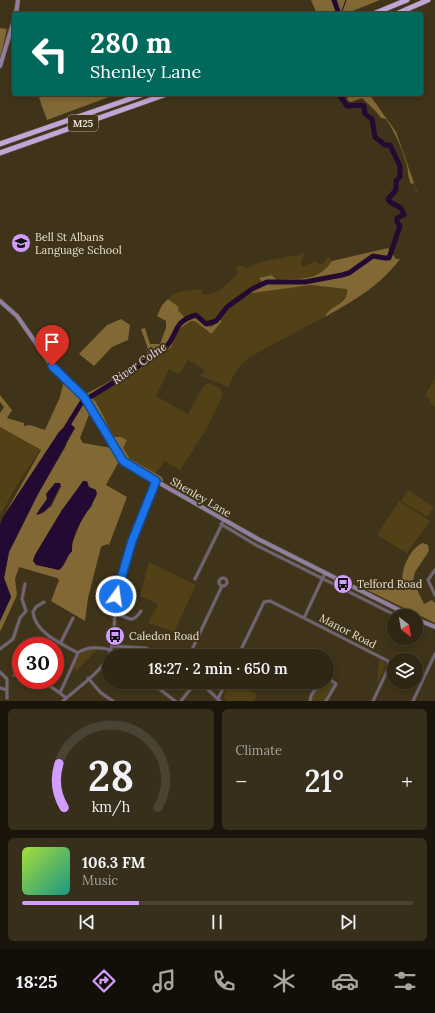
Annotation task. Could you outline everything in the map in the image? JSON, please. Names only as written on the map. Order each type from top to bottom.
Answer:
[{"type":"highway","points":[[379,12],[407,0]]},
{"type":"highway","points":[[401,12],[428,0]]},
{"type":"highway","name":"M25","points":[[0,144],[138,96]]},
{"type":"highway","name":"M25","points":[[0,153],[161,96]]},
{"type":"main road","points":[[16,12],[18,0]]},
{"type":"main road","points":[[0,66],[12,27]]},
{"type":"main road","name":"Shenley Lane","points":[[0,301],[17,316],[52,366],[84,397],[123,461],[258,539],[397,609]]},
{"type":"main road","points":[[423,623],[435,627]]},
{"type":"street","points":[[111,649],[114,613],[125,565],[156,481]]},
{"type":"street","points":[[195,579],[224,520]]},
{"type":"street","name":"Shenley Lane","points":[[221,524],[256,545],[387,611]]},
{"type":"street","points":[[435,570],[428,580],[435,596]]},
{"type":"street","points":[[241,649],[260,608],[265,601],[270,601],[304,618],[326,573]]},
{"type":"street","points":[[25,584],[22,599],[26,611]]},
{"type":"street","points":[[192,649],[222,586]]},
{"type":"street","points":[[33,612],[36,607],[44,602]]},
{"type":"street","points":[[26,611],[33,612]]},
{"type":"street","points":[[0,649],[12,640],[21,616],[26,611]]},
{"type":"street","points":[[114,613],[135,619],[141,611]]},
{"type":"street","points":[[33,612],[36,621],[50,637]]},
{"type":"street","points":[[64,637],[73,618]]},
{"type":"street","name":"Manor Road","points":[[304,618],[388,661],[389,667],[373,701]]},
{"type":"street","points":[[64,644],[78,653]]},
{"type":"street","points":[[112,646],[148,649]]},
{"type":"street","points":[[60,693],[78,653],[83,650],[94,648],[106,649]]},
{"type":"street","points":[[413,701],[435,654]]},
{"type":"street","points":[[63,701],[102,666]]},
{"type":"street","points":[[0,672],[7,677],[7,698]]},
{"type":"street","points":[[88,678],[101,694],[113,701]]},
{"type":"street","points":[[0,688],[7,690]]},
{"type":"street","points":[[54,689],[66,698]]},
{"type":"street","points":[[159,689],[175,701]]},
{"type":"street","points":[[181,701],[190,689]]},
{"type":"street","points":[[207,689],[219,700],[223,689]]},
{"type":"street","points":[[310,701],[310,696],[315,689]]},
{"type":"street","points":[[326,701],[333,689]]},
{"type":"shaded area","points":[[311,0],[380,0],[350,12],[316,12]]},
{"type":"shaded area","points":[[0,28],[7,29],[0,59]]},
{"type":"shaded area","points":[[42,96],[112,96],[47,120],[39,98]]},
{"type":"shaded area","points":[[348,96],[370,96],[396,132],[414,183],[411,184],[401,148],[386,119],[381,118],[362,98],[351,102],[347,100]]},
{"type":"shaded area","points":[[370,96],[397,132],[402,148],[396,132]]},
{"type":"shaded area","points":[[402,148],[407,159],[409,168]]},
{"type":"shaded area","points":[[409,168],[418,193],[416,193]]},
{"type":"shaded area","points":[[388,248],[396,259],[400,259],[392,269],[366,292],[325,317],[330,310],[342,302],[347,294],[347,289],[311,285],[252,293],[250,292],[257,284],[263,284],[259,278],[271,275],[277,280],[307,278],[320,273],[332,261]]},
{"type":"shaded area","points":[[305,252],[301,261],[301,265],[303,267],[316,261],[319,264],[323,264],[328,256],[332,261],[320,273],[307,278],[276,280],[270,275],[259,278],[263,284],[255,285],[250,291],[252,293],[312,285],[336,286],[347,289],[347,294],[342,302],[324,317],[248,358],[236,371],[228,387],[200,376],[205,370],[188,360],[179,374],[169,369],[156,396],[188,414],[204,385],[209,383],[220,388],[223,395],[207,428],[180,470],[165,461],[155,474],[130,459],[114,437],[104,420],[100,407],[93,398],[165,352],[176,331],[191,321],[195,321],[209,333],[220,320],[211,327],[203,323],[196,316],[187,320],[178,310],[179,306],[168,299],[171,296],[183,291],[201,289],[203,294],[213,293],[226,285],[238,274],[236,268],[239,265],[247,268],[256,263],[297,256]]},
{"type":"shaded area","points":[[168,299],[179,307],[178,310],[187,320],[196,316],[203,323],[211,327],[220,320],[222,321],[212,333],[210,333],[195,321],[191,321],[176,331],[171,347],[165,352],[93,398],[114,437],[121,437],[127,440],[123,448],[130,459],[162,477],[162,482],[124,459],[84,395],[114,379],[146,356],[148,349],[141,329],[145,328],[150,344],[160,344],[166,328],[166,321],[157,316],[162,305]]},
{"type":"shaded area","points":[[121,319],[130,325],[128,340],[112,347],[94,366],[79,354],[107,325]]},
{"type":"shaded area","points":[[435,379],[435,408],[425,395]]},
{"type":"shaded area","points":[[64,380],[81,398],[90,412],[80,438],[83,443],[112,448],[119,461],[106,485],[127,497],[109,545],[107,544],[101,547],[88,598],[85,621],[51,601],[59,580],[57,578],[19,567],[15,579],[17,595],[0,632],[0,621],[11,597],[4,578],[9,552],[38,494],[66,446],[70,422],[59,432],[3,517],[41,450],[0,427],[0,413],[4,407],[0,402],[0,395],[12,410],[7,418],[24,423],[24,426],[30,425],[45,430],[60,397]],"holes":[[[61,486],[51,507],[38,511],[47,499]],[[89,487],[96,490],[92,506],[83,516],[72,544],[72,551],[59,570],[33,561],[35,555],[62,510]]]},
{"type":"shaded area","points":[[69,422],[75,428],[38,494],[9,552],[4,578],[11,597],[0,621],[0,525],[3,517],[59,432]]},
{"type":"shaded area","points":[[0,427],[40,450],[17,485],[0,516]]},
{"type":"shaded area","points":[[83,481],[87,481],[89,487],[96,490],[97,494],[77,528],[72,543],[72,551],[59,570],[36,565],[33,561],[35,555],[62,510]]},
{"type":"shaded area","points":[[55,483],[60,483],[61,486],[51,504],[41,514],[36,515],[47,499],[46,494]]},
{"type":"shaded area","points":[[408,490],[434,507],[427,517],[401,501]]},
{"type":"shaded area","points":[[399,501],[430,521],[407,553],[377,535]]},
{"type":"shaded area","points":[[423,543],[428,545],[429,551],[415,572],[413,581],[424,604],[432,600],[435,603],[435,623],[423,617],[423,609],[406,609],[365,589],[368,585],[398,587],[401,585],[403,572],[408,559],[419,545]]},
{"type":"shaded area","points":[[149,562],[196,585],[174,632],[148,623],[158,604],[140,596]]},
{"type":"shaded area","points":[[88,650],[97,650],[77,670],[73,668],[81,654]]},
{"type":"shaded area","points":[[379,660],[384,662],[386,665],[377,685]]},
{"type":"shaded area","points":[[227,689],[246,689],[257,694],[254,701],[226,701],[224,696]]},
{"type":"shaded area","points":[[316,689],[332,689],[325,701],[311,701],[311,697]]},
{"type":"waterway","name":"River Colne","points":[[334,0],[338,12]]},
{"type":"waterway","points":[[342,12],[346,0]]},
{"type":"waterway","name":"River Colne","points":[[66,428],[82,402],[126,375],[167,346],[177,328],[183,321],[196,315],[206,324],[216,321],[227,307],[252,289],[267,282],[305,282],[342,275],[349,273],[373,256],[389,258],[400,226],[397,222],[397,218],[404,215],[401,208],[390,202],[388,199],[396,190],[396,181],[400,177],[400,166],[390,145],[385,145],[375,137],[372,119],[365,114],[364,106],[347,106],[340,96]]},
{"type":"place","name":"Bell St Albans Language School","points":[[21,243]]},
{"type":"place","name":"Telford Road","points":[[343,584]]},
{"type":"place","name":"Caledon Road","points":[[115,636]]},
{"type":"route","points":[[52,366],[84,397],[117,454],[123,461],[156,481],[132,541],[116,596]]}]
